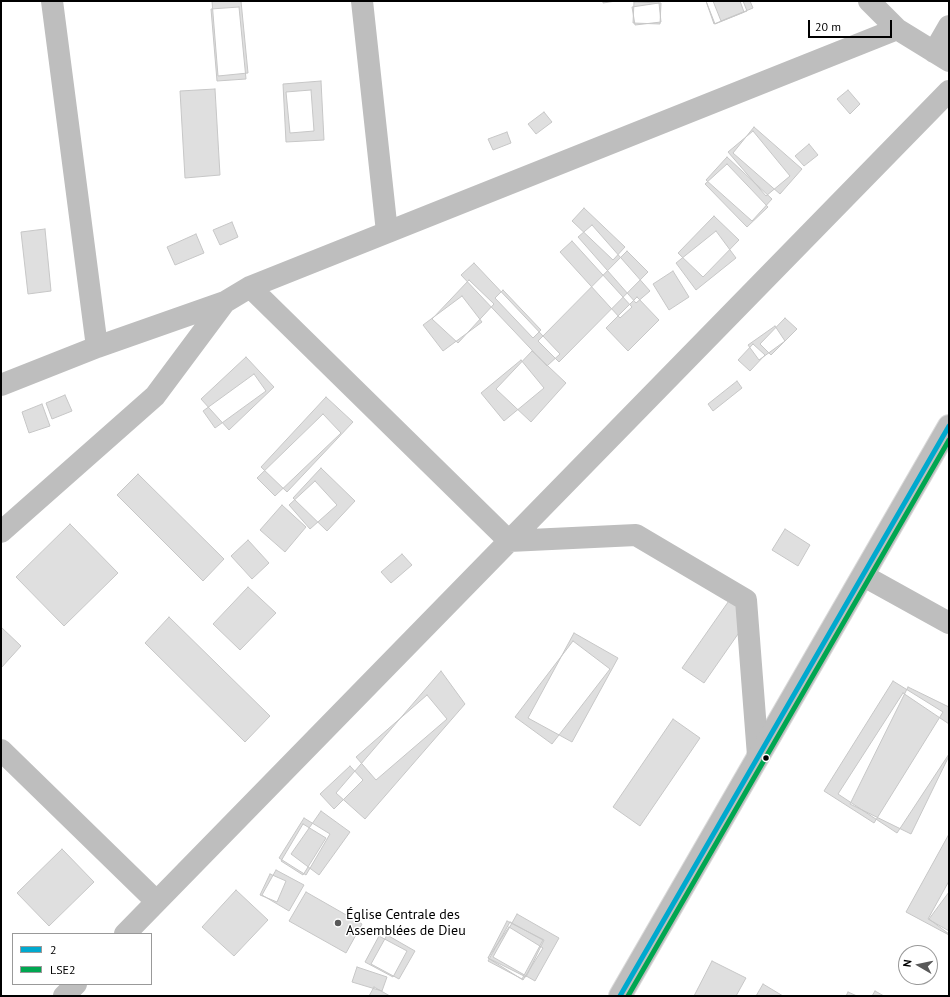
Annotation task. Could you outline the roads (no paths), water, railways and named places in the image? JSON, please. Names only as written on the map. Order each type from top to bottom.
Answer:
[{"type":"street","points":[[52,1],[97,347]]},
{"type":"street","points":[[362,1],[387,232]]},
{"type":"street","points":[[869,1],[897,29],[942,56],[949,26]]},
{"type":"street","points":[[1,385],[97,347],[226,302],[250,287],[897,29]]},
{"type":"street","points":[[125,933],[949,90]]},
{"type":"street","points":[[250,287],[508,541],[636,535],[746,600],[758,756]]},
{"type":"street","points":[[1,532],[155,396],[226,302]]},
{"type":"street","points":[[620,996],[758,756],[864,576],[949,426]]},
{"type":"street","points":[[864,576],[949,622]]},
{"type":"street","points":[[1,750],[156,902]]},
{"type":"street","points":[[64,996],[75,985]]},
{"type":"place","name":"Église Centrale des Assemblées de Dieu","points":[[338,923]]}]
